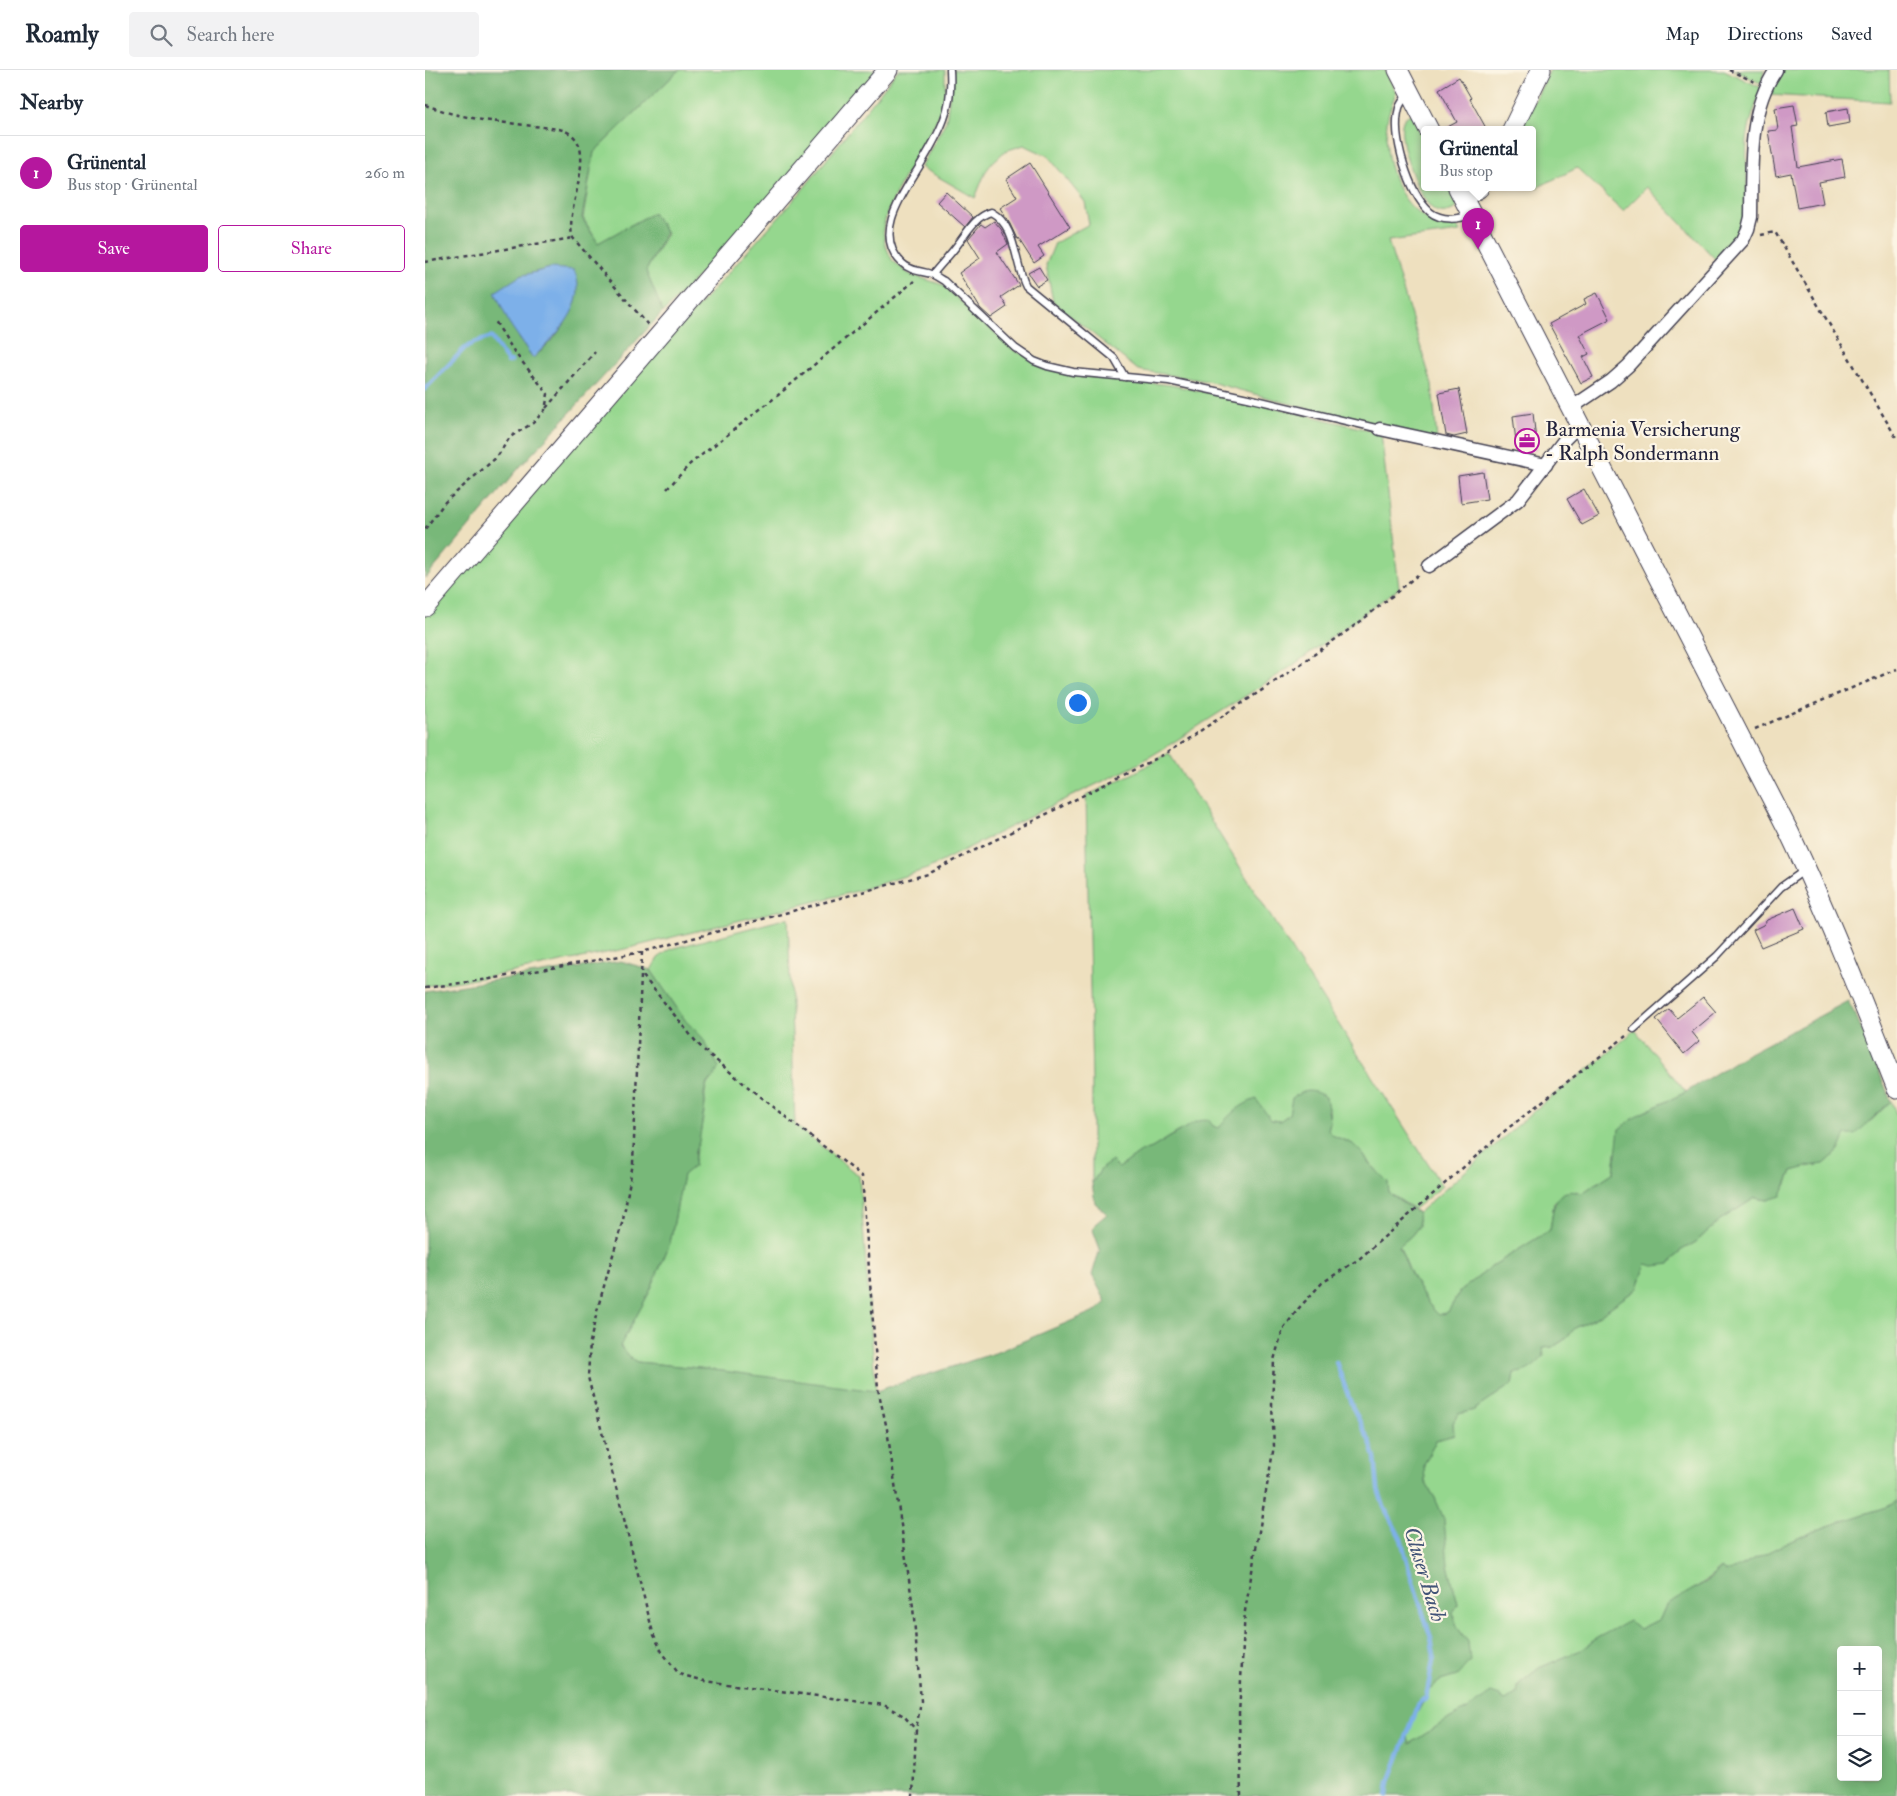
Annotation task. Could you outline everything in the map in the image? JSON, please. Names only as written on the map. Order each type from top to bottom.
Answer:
[{"type":"main road","points":[[425,607],[888,70]]},
{"type":"main road","points":[[1398,70],[1427,126]]},
{"type":"main road","points":[[1514,126],[1541,70]]},
{"type":"main road","points":[[1461,192],[1807,869],[1897,1090]]},
{"type":"street","points":[[1429,566],[1518,500],[1565,439],[1575,416],[1628,366],[1743,240],[1751,217],[1753,136],[1759,108],[1771,76]]},
{"type":"street","points":[[1380,429],[1546,465]]},
{"type":"lane","points":[[950,70],[949,100],[943,121],[924,159],[902,194],[892,217],[889,232],[892,249],[903,264],[922,272],[933,274],[952,287],[1015,348],[1034,361],[1047,366],[1073,372],[1169,381],[1380,429]]},
{"type":"lane","points":[[1409,92],[1399,108],[1397,127],[1400,153],[1421,201],[1432,214],[1447,218],[1462,218],[1472,214]]},
{"type":"lane","points":[[933,274],[967,231],[983,215],[991,212],[999,217],[1006,228],[1014,247],[1021,278],[1026,286],[1114,358],[1125,376]]},
{"type":"lane","points":[[1634,1029],[1717,956],[1781,887],[1807,869]]},
{"type":"path","points":[[1729,70],[1771,76]]},
{"type":"path","points":[[425,104],[453,114],[473,118],[564,130],[574,138],[582,151],[570,230],[573,238],[649,326]]},
{"type":"path","points":[[1743,240],[1775,232],[1897,439]]},
{"type":"path","points":[[425,262],[573,238]]},
{"type":"path","points":[[667,489],[691,464],[907,289],[922,272]]},
{"type":"path","points":[[495,320],[515,353],[548,394],[545,410]]},
{"type":"path","points":[[425,529],[445,502],[497,457],[510,437],[533,423],[595,352]]},
{"type":"path","points":[[425,988],[490,980],[642,952],[928,874],[1165,754],[1337,638],[1429,566]]},
{"type":"path","points":[[1739,735],[1897,669]]},
{"type":"path","points":[[642,952],[633,1163],[623,1220],[590,1342],[589,1377],[653,1633],[662,1652],[679,1674],[705,1682],[884,1705],[904,1716],[916,1730]]},
{"type":"path","points":[[642,975],[705,1051],[765,1101],[862,1176],[878,1389],[887,1429],[913,1607],[921,1701],[916,1730],[913,1796]]},
{"type":"path","points":[[1241,1796],[1239,1714],[1245,1611],[1274,1446],[1272,1405],[1274,1360],[1283,1329],[1322,1283],[1359,1259],[1507,1129],[1634,1029]]},
{"type":"green space","points":[[425,70],[679,70],[594,152],[582,218],[598,243],[653,213],[666,232],[646,271],[663,312],[519,468],[425,579]],"holes":[[[551,268],[577,285],[573,306],[563,326],[533,358],[519,338],[520,276]]]},
{"type":"green space","points":[[679,70],[878,70],[764,207],[663,313],[646,271],[667,233],[653,213],[598,243],[583,218],[594,152]]},
{"type":"green space","points":[[898,70],[945,70],[945,95],[942,109],[902,181],[887,213],[883,228],[885,244],[892,260],[909,274],[943,285],[1015,351],[1075,375],[1171,385],[1249,401],[1381,433],[1399,588],[1289,668],[1133,767],[927,869],[857,891],[625,949],[489,977],[425,986],[425,615],[535,488],[800,193]]},
{"type":"green space","points":[[953,70],[1385,70],[1396,92],[1389,111],[1386,136],[1387,151],[1394,179],[1409,204],[1419,213],[1434,222],[1457,226],[1460,232],[1388,241],[1432,384],[1437,440],[1335,416],[1207,381],[1138,370],[1053,302],[1046,265],[1055,243],[1089,224],[1085,202],[1048,156],[1024,145],[1005,151],[986,171],[975,198],[921,167],[946,121]]},
{"type":"green space","points":[[1550,70],[1724,70],[1762,88],[1751,120],[1747,140],[1747,200],[1744,220],[1737,237],[1718,262],[1647,187],[1623,211],[1577,168],[1536,188],[1536,126],[1522,126]]},
{"type":"green space","points":[[1734,70],[1764,70],[1762,84]]},
{"type":"green space","points":[[1781,70],[1889,70],[1890,102],[1769,95]]},
{"type":"green space","points":[[1411,114],[1421,134],[1421,191],[1450,191],[1458,207],[1445,212],[1436,211],[1427,203],[1421,193],[1405,153],[1402,129],[1404,118]]},
{"type":"green space","points":[[1169,753],[1304,970],[1442,1186],[1414,1209],[1389,1193],[1378,1172],[1353,1144],[1334,1136],[1328,1130],[1330,1122],[1329,1108],[1289,1114],[1280,1121],[1271,1120],[1219,1128],[1213,1126],[1178,1132],[1152,1148],[1141,1152],[1119,1168],[1112,1162],[1102,1168],[1092,1183],[1092,1080],[1086,796],[1136,772]]},
{"type":"green space","points":[[788,918],[795,1125],[859,1176],[876,1392],[699,1368],[637,1362],[630,1358],[620,1345],[649,1293],[670,1243],[683,1174],[694,1166],[704,1112],[705,1090],[708,1083],[714,1077],[702,1037],[685,1020],[651,970],[658,958],[671,949]]},
{"type":"green space","points":[[621,961],[651,970],[685,1020],[702,1037],[719,1067],[714,1077],[707,1083],[694,1166],[683,1175],[670,1243],[649,1293],[620,1346],[630,1358],[637,1362],[699,1368],[876,1391],[995,1353],[1097,1310],[1106,1302],[1092,1275],[1100,1249],[1093,1230],[1095,1224],[1107,1214],[1095,1203],[1092,1183],[1102,1168],[1112,1161],[1119,1168],[1141,1152],[1152,1148],[1195,1122],[1208,1119],[1213,1126],[1219,1128],[1235,1110],[1256,1099],[1271,1120],[1280,1121],[1289,1114],[1292,1098],[1309,1091],[1326,1097],[1330,1122],[1328,1130],[1334,1136],[1353,1144],[1388,1182],[1389,1193],[1418,1213],[1419,1226],[1399,1246],[1411,1273],[1427,1301],[1439,1315],[1448,1312],[1460,1291],[1494,1265],[1550,1230],[1554,1207],[1560,1196],[1565,1192],[1572,1191],[1582,1193],[1614,1172],[1619,1129],[1640,1114],[1686,1092],[1742,1057],[1848,1001],[1857,1018],[1891,1101],[1855,1135],[1846,1135],[1839,1151],[1824,1164],[1792,1171],[1781,1196],[1768,1200],[1755,1198],[1720,1220],[1696,1242],[1680,1251],[1670,1264],[1654,1266],[1646,1264],[1638,1288],[1595,1318],[1575,1328],[1564,1340],[1553,1347],[1543,1348],[1544,1356],[1531,1368],[1523,1372],[1514,1373],[1512,1384],[1474,1410],[1458,1414],[1453,1423],[1454,1435],[1436,1440],[1424,1465],[1425,1482],[1435,1498],[1444,1519],[1448,1565],[1458,1604],[1453,1613],[1457,1627],[1468,1642],[1470,1661],[1457,1676],[1440,1681],[1429,1690],[1407,1733],[1410,1744],[1491,1693],[1500,1696],[1506,1701],[1517,1693],[1519,1684],[1539,1668],[1581,1650],[1597,1638],[1629,1621],[1640,1629],[1660,1619],[1666,1605],[1706,1582],[1722,1568],[1725,1573],[1791,1541],[1825,1527],[1889,1506],[1897,1501],[1897,1796],[425,1796],[425,991]]},
{"type":"green space","points":[[1635,1030],[1686,1092],[1640,1114],[1616,1153],[1614,1172],[1582,1193],[1577,1191],[1554,1202],[1550,1230],[1494,1265],[1460,1291],[1448,1312],[1439,1315],[1421,1292],[1399,1245],[1411,1236],[1419,1226],[1418,1213],[1542,1104],[1599,1061]]},
{"type":"green space","points":[[1891,1101],[1897,1116],[1897,1501],[1889,1506],[1825,1527],[1791,1541],[1725,1573],[1721,1568],[1688,1593],[1666,1605],[1660,1619],[1640,1629],[1629,1622],[1597,1638],[1581,1650],[1539,1668],[1519,1684],[1517,1693],[1506,1701],[1500,1696],[1466,1710],[1410,1744],[1407,1733],[1429,1690],[1440,1681],[1457,1676],[1468,1642],[1457,1627],[1453,1613],[1458,1604],[1448,1565],[1435,1498],[1425,1482],[1424,1465],[1436,1440],[1454,1435],[1453,1423],[1458,1414],[1474,1410],[1512,1384],[1514,1373],[1543,1348],[1553,1347],[1564,1340],[1575,1328],[1595,1318],[1638,1288],[1645,1264],[1670,1264],[1680,1251],[1696,1242],[1720,1220],[1755,1198],[1768,1200],[1786,1186],[1792,1171],[1824,1164],[1839,1151],[1845,1135],[1872,1120]]},
{"type":"water","points":[[551,268],[574,270],[578,283],[577,295],[568,319],[533,358],[509,323],[495,292],[520,276]]},
{"type":"building","points":[[1459,77],[1485,126],[1450,126],[1457,122],[1439,89]]},
{"type":"building","points":[[1794,105],[1798,126],[1792,127],[1798,167],[1842,159],[1845,177],[1819,182],[1823,203],[1797,208],[1791,173],[1776,176],[1768,131],[1778,130],[1775,108]]},
{"type":"building","points":[[1848,108],[1850,123],[1828,127],[1826,112]]},
{"type":"building","points":[[1030,163],[1070,227],[1038,247],[1044,256],[1034,263],[1017,239],[1000,208],[1017,197],[1006,179]]},
{"type":"building","points":[[946,192],[973,217],[965,227],[937,202]]},
{"type":"building","points":[[994,221],[1001,229],[1008,244],[997,252],[1019,285],[1001,297],[1007,307],[991,318],[980,308],[959,273],[980,258],[968,239],[981,224],[985,227]]},
{"type":"building","points":[[1039,267],[1047,280],[1037,286],[1028,273]]},
{"type":"building","points":[[1597,293],[1610,319],[1579,335],[1589,354],[1583,357],[1593,377],[1581,383],[1549,324],[1586,304],[1584,299]]},
{"type":"building","points":[[1459,389],[1467,434],[1454,437],[1446,435],[1439,393]]},
{"type":"building","points":[[1533,413],[1537,450],[1523,452],[1517,450],[1513,416]]},
{"type":"building","points":[[1483,472],[1487,499],[1461,503],[1458,476]]},
{"type":"building","points":[[1584,489],[1599,516],[1582,525],[1567,499]]},
{"type":"building","points":[[1795,908],[1804,929],[1761,947],[1753,930],[1763,925],[1767,920]]},
{"type":"building","points":[[1703,997],[1716,1012],[1692,1032],[1699,1041],[1684,1054],[1656,1019],[1669,1009],[1677,1018]]},
{"type":"waterway","points":[[425,389],[464,349],[471,344],[491,337],[508,362],[511,361]]},
{"type":"waterway","name":"Cluser Bach","points":[[1336,1362],[1352,1406],[1370,1442],[1375,1457],[1378,1489],[1384,1507],[1401,1539],[1431,1638],[1434,1656],[1426,1698],[1420,1701],[1389,1782],[1387,1796]]},
{"type":"place","name":"Grünental","points":[[1478,249]]},
{"type":"place","name":"Barmenia Versicherung - Ralph Sondermann","points":[[1527,441]]}]
